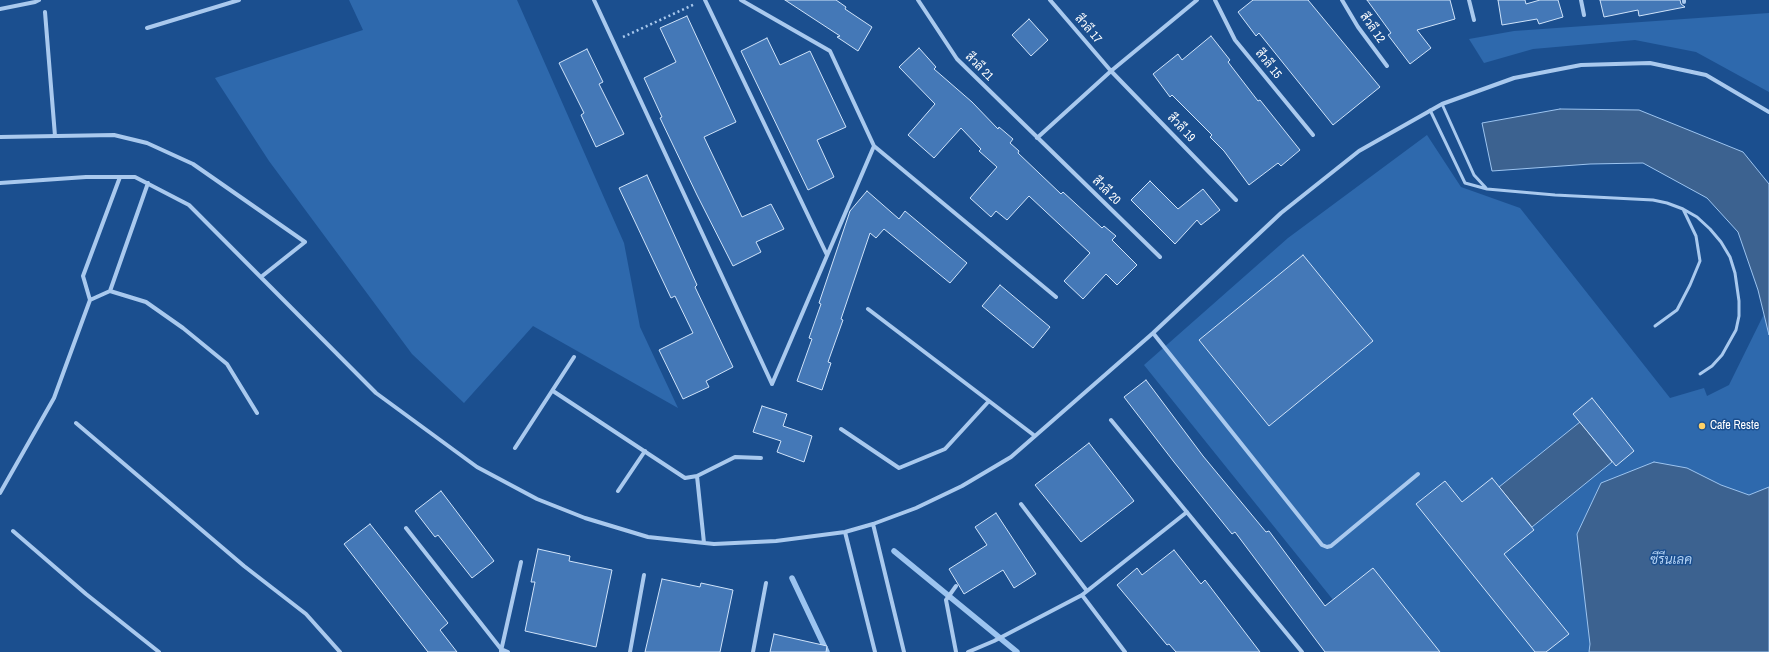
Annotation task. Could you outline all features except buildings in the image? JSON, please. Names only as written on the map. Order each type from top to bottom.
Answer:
[{"type":"street","points":[[0,9],[39,0]]},
{"type":"street","points":[[147,28],[239,0]]},
{"type":"street","points":[[594,0],[772,384],[874,146]]},
{"type":"street","points":[[705,0],[827,255]]},
{"type":"street","points":[[741,0],[830,51],[874,146],[1056,297]]},
{"type":"street","name":"สีวลี 21","points":[[918,0],[957,59],[1037,138]]},
{"type":"street","name":"สีวลี 17","points":[[1050,0],[1111,71]]},
{"type":"street","points":[[1037,138],[1111,71],[1197,0]]},
{"type":"street","name":"สีวลี 15","points":[[1215,0],[1235,40],[1313,135]]},
{"type":"street","name":"สีวลี 12","points":[[1342,0],[1358,27],[1387,66]]},
{"type":"street","points":[[1469,0],[1474,20]]},
{"type":"street","points":[[1581,0],[1584,15]]},
{"type":"street","points":[[45,12],[55,136]]},
{"type":"street","points":[[0,183],[86,177],[135,176],[189,205],[376,393],[477,468],[537,499],[585,518],[648,537],[704,543],[776,542],[845,532],[873,524],[916,508],[962,486],[1011,457],[1153,333],[1281,213],[1359,151],[1442,104],[1514,78],[1581,65],[1650,63],[1706,75],[1769,112]]},
{"type":"street","name":"สีวลี 19","points":[[1111,71],[1236,200]]},
{"type":"street","points":[[0,137],[114,135],[147,143],[193,164],[305,242],[261,278]]},
{"type":"street","name":"สีวลี 20","points":[[1037,138],[1160,258]]},
{"type":"street","points":[[0,493],[54,398],[90,300],[83,276],[120,177]]},
{"type":"street","points":[[110,291],[148,183]]},
{"type":"street","points":[[90,300],[110,291],[146,302],[183,328],[227,364],[257,413]]},
{"type":"street","points":[[868,309],[1035,436]]},
{"type":"street","points":[[1153,333],[1322,545],[1327,547],[1331,546],[1418,474]]},
{"type":"street","points":[[515,448],[553,392],[574,357]]},
{"type":"street","points":[[553,392],[685,478],[697,476],[735,457],[761,458]]},
{"type":"street","points":[[841,429],[899,468],[945,449],[989,401]]},
{"type":"street","points":[[1111,420],[1302,652]]},
{"type":"street","points":[[76,423],[244,566],[306,614],[340,652]]},
{"type":"street","points":[[618,491],[645,451]]},
{"type":"street","points":[[697,476],[704,543]]},
{"type":"street","points":[[1021,504],[1087,591]]},
{"type":"street","points":[[968,652],[1006,635],[1082,595],[1187,512]]},
{"type":"street","points":[[873,524],[904,652]]},
{"type":"street","points":[[406,528],[501,651],[508,652]]},
{"type":"street","points":[[13,531],[86,594],[159,652]]},
{"type":"street","points":[[845,532],[875,652]]},
{"type":"street","points":[[501,651],[522,562]]},
{"type":"street","points":[[630,652],[644,575]]},
{"type":"street","points":[[753,652],[766,583]]},
{"type":"street","points":[[956,586],[946,600],[956,652]]},
{"type":"street","points":[[1082,595],[1125,652]]},
{"type":"lane","points":[[1442,104],[1474,175],[1487,190]]},
{"type":"lane","points":[[1430,110],[1465,183],[1487,190],[1667,202],[1683,209],[1710,229],[1721,242],[1730,257],[1738,287],[1739,316],[1736,330],[1722,355],[1712,366],[1700,374]]},
{"type":"lane","points":[[1655,326],[1677,310],[1700,261],[1696,236],[1683,209]]},
{"type":"path","points":[[613,42],[696,3]]},
{"type":"shaded area","points":[[349,0],[517,0],[624,243],[640,327],[678,408],[533,326],[464,403],[412,354],[269,161],[215,78],[363,30]]},
{"type":"shaded area","points":[[1769,13],[1769,92],[1696,52],[1635,40],[1533,49],[1484,63],[1469,39],[1514,31]]},
{"type":"shaded area","points":[[1427,135],[1461,187],[1520,208],[1670,398],[1704,388],[1707,396],[1729,385],[1764,314],[1769,335],[1769,487],[1749,495],[1721,485],[1590,644],[1589,652],[1375,652],[1144,365],[1288,238]]},
{"type":"water","points":[[1560,109],[1639,110],[1743,152],[1769,184],[1769,335],[1758,290],[1738,232],[1707,198],[1643,163],[1590,164],[1492,171],[1482,123]]},
{"type":"water","points":[[1580,422],[1612,462],[1532,527],[1499,487]]},
{"type":"water","name":"ซีรีนเลค","points":[[1654,462],[1687,468],[1721,485],[1749,495],[1769,487],[1769,652],[1589,652],[1590,644],[1577,534],[1601,483]]},
{"type":"waterway","points":[[894,551],[1017,652]]},
{"type":"waterway","points":[[792,578],[827,652]]},
{"type":"place","name":"Cafe Reste","points":[[1702,426]]}]
